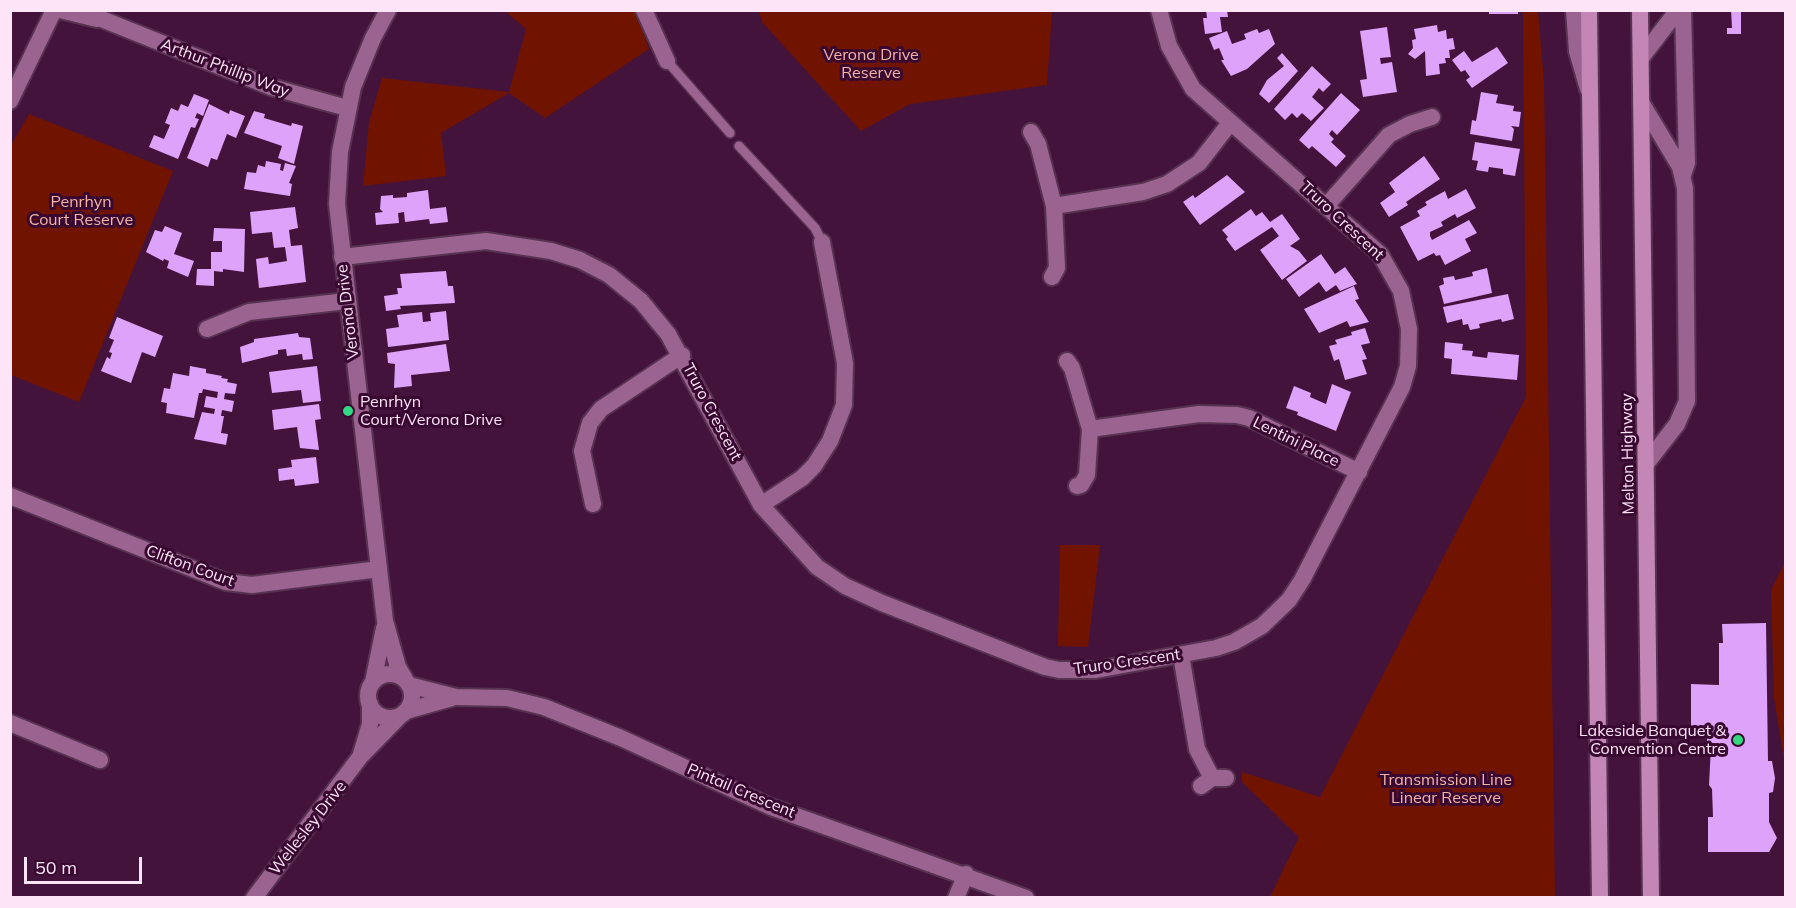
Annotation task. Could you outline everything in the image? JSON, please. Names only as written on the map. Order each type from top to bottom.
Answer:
[{"type":"highway","name":"Melton Highway","points":[[1589,10],[1600,897]]},
{"type":"highway","name":"Melton Highway","points":[[1640,10],[1651,897]]},
{"type":"street","points":[[10,101],[54,10]]},
{"type":"street","name":"Arthur Phillip Way","points":[[60,10],[104,20],[271,87],[347,108]]},
{"type":"street","name":"Arthur Phillip Way","points":[[88,10],[104,20]]},
{"type":"street","name":"Verona Drive","points":[[388,10],[373,38],[353,87],[347,108],[338,178],[346,301],[385,621],[398,667],[407,682]]},
{"type":"street","points":[[644,10],[667,62]]},
{"type":"street","name":"Truro Crescent","points":[[342,257],[486,241],[551,251],[580,260],[621,284],[658,320],[682,355],[761,505],[805,556],[845,586],[1045,667],[1072,670],[1096,669],[1181,655],[1234,642],[1274,616],[1302,580],[1359,472],[1402,387],[1410,350],[1407,314],[1401,291],[1388,264],[1327,205],[1193,89],[1179,66],[1165,35],[1159,10]]},
{"type":"street","points":[[1575,10],[1577,51],[1590,96]]},
{"type":"street","points":[[1641,58],[1678,10]]},
{"type":"street","points":[[1646,464],[1677,424],[1687,401],[1683,175],[1687,164],[1683,10]]},
{"type":"street","points":[[1641,102],[1683,175]]},
{"type":"street","points":[[1327,205],[1389,135],[1410,124],[1432,117]]},
{"type":"street","points":[[1054,206],[1143,192],[1167,183],[1199,163],[1230,123]]},
{"type":"street","points":[[1031,132],[1038,144],[1054,206],[1057,268],[1052,277]]},
{"type":"street","points":[[761,505],[802,478],[814,466],[830,441],[844,405],[845,363],[822,242]]},
{"type":"street","points":[[207,329],[249,312],[346,301]]},
{"type":"street","points":[[593,504],[582,451],[590,423],[601,409],[682,355]]},
{"type":"street","points":[[1067,361],[1072,368],[1090,429],[1087,475],[1085,481],[1077,486]]},
{"type":"street","name":"Lentini Place","points":[[1090,429],[1199,414],[1237,415],[1248,418],[1359,472]]},
{"type":"street","name":"Clifton Court","points":[[10,496],[226,582],[252,585],[379,569]]},
{"type":"street","name":"Verona Drive","points":[[373,682],[385,621]]},
{"type":"street","points":[[1181,655],[1197,749],[1213,781]]},
{"type":"street","points":[[385,674],[392,674],[407,682],[412,698],[404,713],[384,717],[370,704],[369,693],[373,682],[385,674]]},
{"type":"street","name":"Pintail Crescent","points":[[407,682],[456,697],[507,698],[556,711],[771,807],[1026,897]]},
{"type":"street","name":"Pintail Crescent","points":[[404,713],[456,697]]},
{"type":"street","name":"Wellesley Drive","points":[[360,757],[370,724],[370,704]]},
{"type":"street","name":"Wellesley Drive","points":[[254,897],[360,757],[404,713]]},
{"type":"street","points":[[10,723],[100,760]]},
{"type":"street","points":[[956,897],[966,874]]},
{"type":"lane","points":[[667,62],[730,133]]},
{"type":"lane","points":[[739,146],[815,228],[822,242]]},
{"type":"green space","points":[[505,11],[636,11],[649,49],[545,118],[509,93],[441,133],[446,176],[363,186],[369,122],[382,78],[509,92],[526,29]]},
{"type":"green space","name":"Verona Drive Reserve","points":[[759,11],[1052,11],[1047,85],[910,104],[861,131],[762,22]]},
{"type":"green space","name":"Transmission Line Linear Reserve","points":[[1523,11],[1538,11],[1544,81],[1555,897],[1270,897],[1299,837],[1242,782],[1242,772],[1320,797],[1526,397]]},
{"type":"green space","name":"Penrhyn Court Reserve","points":[[29,114],[173,171],[79,402],[11,375],[11,145]]},
{"type":"green space","points":[[1060,545],[1100,545],[1088,647],[1058,646]]},
{"type":"green space","points":[[1785,562],[1785,766],[1774,698],[1771,590]]},
{"type":"building","points":[[1206,10],[1227,10],[1228,17],[1220,17],[1222,32],[1205,34],[1203,18],[1207,18]]},
{"type":"building","points":[[1489,10],[1518,10],[1518,14],[1489,14]]},
{"type":"building","points":[[1731,10],[1741,10],[1741,34],[1727,34],[1727,28],[1732,28]]},
{"type":"building","points":[[1437,25],[1438,32],[1446,30],[1447,39],[1453,38],[1455,49],[1449,50],[1450,58],[1445,58],[1446,63],[1439,64],[1440,74],[1426,76],[1425,51],[1415,59],[1408,54],[1413,48],[1412,40],[1416,39],[1414,29]]},
{"type":"building","points":[[1387,27],[1391,57],[1380,58],[1381,64],[1392,62],[1397,92],[1363,97],[1360,80],[1367,79],[1360,31]]},
{"type":"building","points":[[1257,29],[1259,33],[1269,29],[1275,44],[1247,69],[1231,76],[1221,60],[1224,60],[1219,48],[1214,50],[1209,38],[1227,31],[1232,44],[1246,39],[1244,34]]},
{"type":"building","points":[[1497,47],[1508,63],[1472,88],[1466,80],[1470,77],[1465,70],[1461,72],[1452,60],[1464,51],[1472,62]]},
{"type":"building","points":[[1282,53],[1298,71],[1269,103],[1259,94],[1267,80],[1284,66],[1277,58]]},
{"type":"building","points":[[1312,66],[1331,84],[1323,92],[1319,88],[1312,97],[1324,108],[1311,121],[1302,113],[1297,118],[1292,113],[1285,120],[1274,109]]},
{"type":"building","points":[[1481,92],[1498,95],[1496,103],[1514,106],[1513,111],[1521,112],[1519,127],[1511,126],[1514,129],[1512,141],[1470,134],[1472,120],[1476,121]]},
{"type":"building","points":[[1341,93],[1360,110],[1337,135],[1332,130],[1329,134],[1334,139],[1331,142],[1346,156],[1336,167],[1312,146],[1309,149],[1299,140]]},
{"type":"building","points":[[194,94],[209,100],[203,116],[197,113],[195,118],[199,119],[195,128],[191,127],[178,159],[149,147],[154,135],[164,139],[170,125],[165,123],[171,108],[178,111],[181,104],[188,107]]},
{"type":"building","points":[[209,104],[229,114],[230,110],[245,116],[236,138],[227,134],[217,160],[211,158],[208,167],[187,158]]},
{"type":"building","points":[[254,111],[265,114],[264,118],[291,126],[292,123],[303,126],[294,164],[278,158],[282,146],[244,133]]},
{"type":"building","points":[[1475,142],[1520,149],[1515,176],[1503,174],[1503,169],[1489,167],[1488,172],[1476,170],[1478,161],[1472,160]]},
{"type":"building","points":[[1424,156],[1440,179],[1406,202],[1408,205],[1389,217],[1380,203],[1395,192],[1389,183]]},
{"type":"building","points":[[266,161],[281,164],[280,170],[283,171],[285,163],[296,166],[289,183],[292,184],[290,196],[244,189],[247,172],[256,173],[258,165],[265,167]]},
{"type":"building","points":[[1227,175],[1245,192],[1200,225],[1183,202],[1193,195],[1195,198]]},
{"type":"building","points":[[1466,189],[1476,208],[1457,218],[1455,214],[1441,222],[1443,226],[1430,232],[1430,236],[1432,240],[1469,220],[1477,233],[1465,239],[1471,251],[1445,265],[1440,255],[1436,256],[1434,253],[1418,261],[1400,227],[1420,216],[1417,211],[1427,205],[1425,202],[1445,191],[1448,199]]},
{"type":"building","points":[[428,190],[430,209],[446,207],[448,222],[430,224],[429,219],[405,222],[404,212],[398,213],[399,223],[376,225],[375,213],[383,212],[380,209],[381,196],[407,197],[407,193]]},
{"type":"building","points":[[295,207],[298,228],[289,230],[291,246],[302,245],[306,282],[259,288],[256,259],[268,257],[269,264],[287,261],[285,247],[274,248],[272,232],[252,234],[250,212]]},
{"type":"building","points":[[1251,209],[1256,216],[1262,212],[1270,222],[1282,214],[1300,239],[1290,246],[1299,251],[1307,261],[1282,280],[1260,250],[1279,236],[1272,227],[1235,251],[1222,230]]},
{"type":"building","points":[[165,226],[182,233],[174,254],[194,261],[188,277],[167,268],[169,261],[164,259],[163,261],[146,252],[155,230],[162,232]]},
{"type":"building","points":[[214,228],[245,229],[244,272],[223,269],[223,272],[214,271],[214,286],[196,285],[197,269],[211,269],[211,252],[222,252],[222,241],[213,241]]},
{"type":"building","points":[[1321,254],[1335,274],[1345,267],[1357,284],[1340,291],[1336,285],[1326,292],[1319,282],[1299,297],[1286,279]]},
{"type":"building","points":[[1487,268],[1492,293],[1444,304],[1439,286],[1444,284],[1443,278],[1454,276],[1455,280],[1473,276],[1472,272]]},
{"type":"building","points":[[446,271],[448,286],[453,286],[455,303],[400,306],[401,309],[386,311],[384,296],[398,294],[397,288],[402,288],[400,274]]},
{"type":"building","points":[[1354,286],[1359,299],[1355,300],[1369,322],[1350,327],[1347,321],[1319,333],[1304,309]]},
{"type":"building","points":[[1508,294],[1514,319],[1502,322],[1501,319],[1479,324],[1480,328],[1470,330],[1468,324],[1463,325],[1462,319],[1447,323],[1443,307]]},
{"type":"building","points":[[446,311],[449,340],[388,347],[386,329],[399,327],[397,315],[422,312],[423,322],[431,321],[430,313]]},
{"type":"building","points":[[117,317],[163,336],[155,357],[142,352],[131,383],[101,371],[107,357],[110,359],[112,353],[109,352],[114,340],[109,338]]},
{"type":"building","points":[[1365,328],[1370,343],[1361,345],[1367,359],[1362,360],[1367,374],[1345,380],[1339,359],[1334,361],[1329,346],[1337,344],[1335,340],[1352,335],[1351,332]]},
{"type":"building","points":[[298,333],[299,337],[310,338],[313,359],[303,360],[302,354],[287,356],[286,349],[278,350],[278,354],[242,363],[240,347],[254,342],[254,339]]},
{"type":"building","points":[[1445,342],[1463,344],[1462,350],[1473,351],[1472,356],[1487,358],[1488,352],[1519,355],[1517,380],[1451,374],[1452,359],[1444,358]]},
{"type":"building","points":[[446,344],[450,371],[411,375],[412,386],[394,388],[395,364],[388,363],[387,353]]},
{"type":"building","points":[[190,366],[206,369],[206,373],[222,376],[221,378],[228,379],[227,382],[237,384],[235,394],[225,393],[224,399],[234,401],[232,412],[222,410],[221,416],[224,416],[221,433],[228,434],[226,445],[194,439],[202,412],[214,414],[215,409],[204,407],[206,396],[217,398],[218,392],[203,389],[202,393],[199,393],[194,418],[166,413],[167,403],[161,402],[164,388],[170,389],[173,373],[189,376]]},
{"type":"building","points":[[317,366],[321,401],[303,403],[301,390],[272,393],[269,372]]},
{"type":"building","points":[[1332,384],[1351,392],[1336,431],[1286,408],[1294,386],[1311,393],[1310,397],[1326,404]]},
{"type":"building","points":[[319,404],[321,419],[315,420],[319,450],[300,448],[297,427],[274,430],[272,410]]},
{"type":"building","points":[[316,457],[319,483],[295,486],[294,479],[279,481],[278,469],[292,467],[291,460]]},
{"type":"building","name":"Lakeside Banquet & Convention Centre","points":[[1766,623],[1768,761],[1772,761],[1775,778],[1773,792],[1769,793],[1769,822],[1777,838],[1769,852],[1708,852],[1708,817],[1713,817],[1712,789],[1709,785],[1711,746],[1707,746],[1707,735],[1691,734],[1691,684],[1719,685],[1719,643],[1723,643],[1722,624]]},
{"type":"place","name":"Penrhyn Court/Verona Drive","points":[[348,411]]},
{"type":"place","name":"Lakeside Banquet & Convention Centre","points":[[1738,740]]}]
